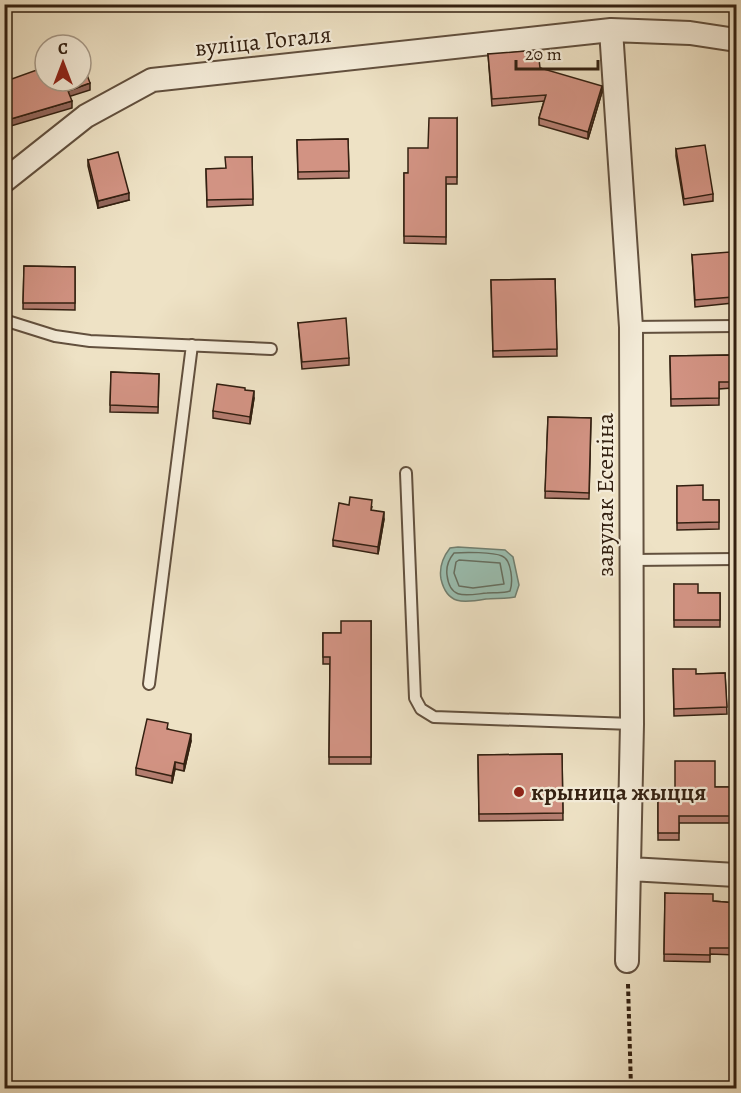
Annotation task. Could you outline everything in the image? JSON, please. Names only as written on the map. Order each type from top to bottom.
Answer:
[{"type":"street","name":"вуліца Гогаля","points":[[4,182],[86,116],[152,80],[611,30],[690,33],[736,40]]},
{"type":"street","name":"завулак Есеніна","points":[[611,30],[631,327],[632,724],[627,961]]},
{"type":"street","points":[[630,869],[736,875]]},
{"type":"lane","points":[[4,320],[55,336],[90,341],[271,349]]},
{"type":"lane","points":[[631,327],[736,326]]},
{"type":"lane","points":[[149,684],[192,345]]},
{"type":"lane","points":[[406,473],[416,698],[421,710],[434,717],[632,724]]},
{"type":"lane","points":[[633,561],[736,559]]},
{"type":"path","points":[[627,961],[631,1089]]},
{"type":"water","points":[[450,548],[505,550],[513,557],[519,585],[515,597],[463,601],[447,594],[441,579],[441,567]]},
{"type":"building","points":[[538,50],[540,68],[602,86],[588,132],[539,118],[546,95],[492,99],[488,54]]},
{"type":"building","points":[[33,71],[33,93],[69,93],[72,101],[4,121],[4,77],[8,76],[9,80]]},
{"type":"building","points":[[429,118],[457,118],[457,177],[446,177],[446,237],[404,236],[404,173],[408,173],[408,148],[428,148]]},
{"type":"building","points":[[348,139],[349,171],[298,172],[297,140]]},
{"type":"building","points":[[705,145],[713,194],[684,199],[676,149]]},
{"type":"building","points":[[118,152],[129,193],[98,201],[88,160]]},
{"type":"building","points":[[225,157],[252,157],[253,199],[207,200],[206,169],[226,168]]},
{"type":"building","points":[[730,252],[733,297],[695,300],[692,255]]},
{"type":"building","points":[[24,266],[75,267],[75,303],[23,303]]},
{"type":"building","points":[[555,279],[557,349],[493,351],[491,280]]},
{"type":"building","points":[[346,318],[349,358],[302,362],[298,323]]},
{"type":"building","points":[[732,355],[732,382],[719,382],[719,398],[671,399],[670,356]]},
{"type":"building","points":[[111,372],[159,374],[158,407],[110,405]]},
{"type":"building","points":[[217,384],[254,391],[250,417],[213,411]]},
{"type":"building","points":[[548,417],[591,418],[589,493],[545,491]]},
{"type":"building","points":[[703,485],[703,500],[719,500],[719,522],[677,523],[677,486]]},
{"type":"building","points":[[350,497],[372,500],[371,510],[384,512],[378,547],[333,540],[339,503],[349,505]]},
{"type":"building","points":[[674,584],[698,584],[698,593],[720,593],[720,620],[674,620]]},
{"type":"building","points":[[341,621],[371,621],[371,757],[329,757],[330,657],[323,657],[323,633],[341,633]]},
{"type":"building","points":[[673,669],[696,669],[696,674],[725,673],[727,707],[674,709]]},
{"type":"building","points":[[147,719],[168,723],[167,729],[191,734],[184,764],[175,762],[172,776],[136,768]]},
{"type":"building","points":[[562,754],[563,813],[479,814],[478,755]]},
{"type":"building","points":[[675,761],[715,761],[715,787],[736,787],[736,816],[679,816],[679,833],[658,833],[658,799],[675,799]]},
{"type":"building","points":[[665,893],[713,894],[713,901],[736,903],[736,948],[710,948],[710,955],[664,954]]},
{"type":"place","name":"крыница жыцця","points":[[519,792]]}]
